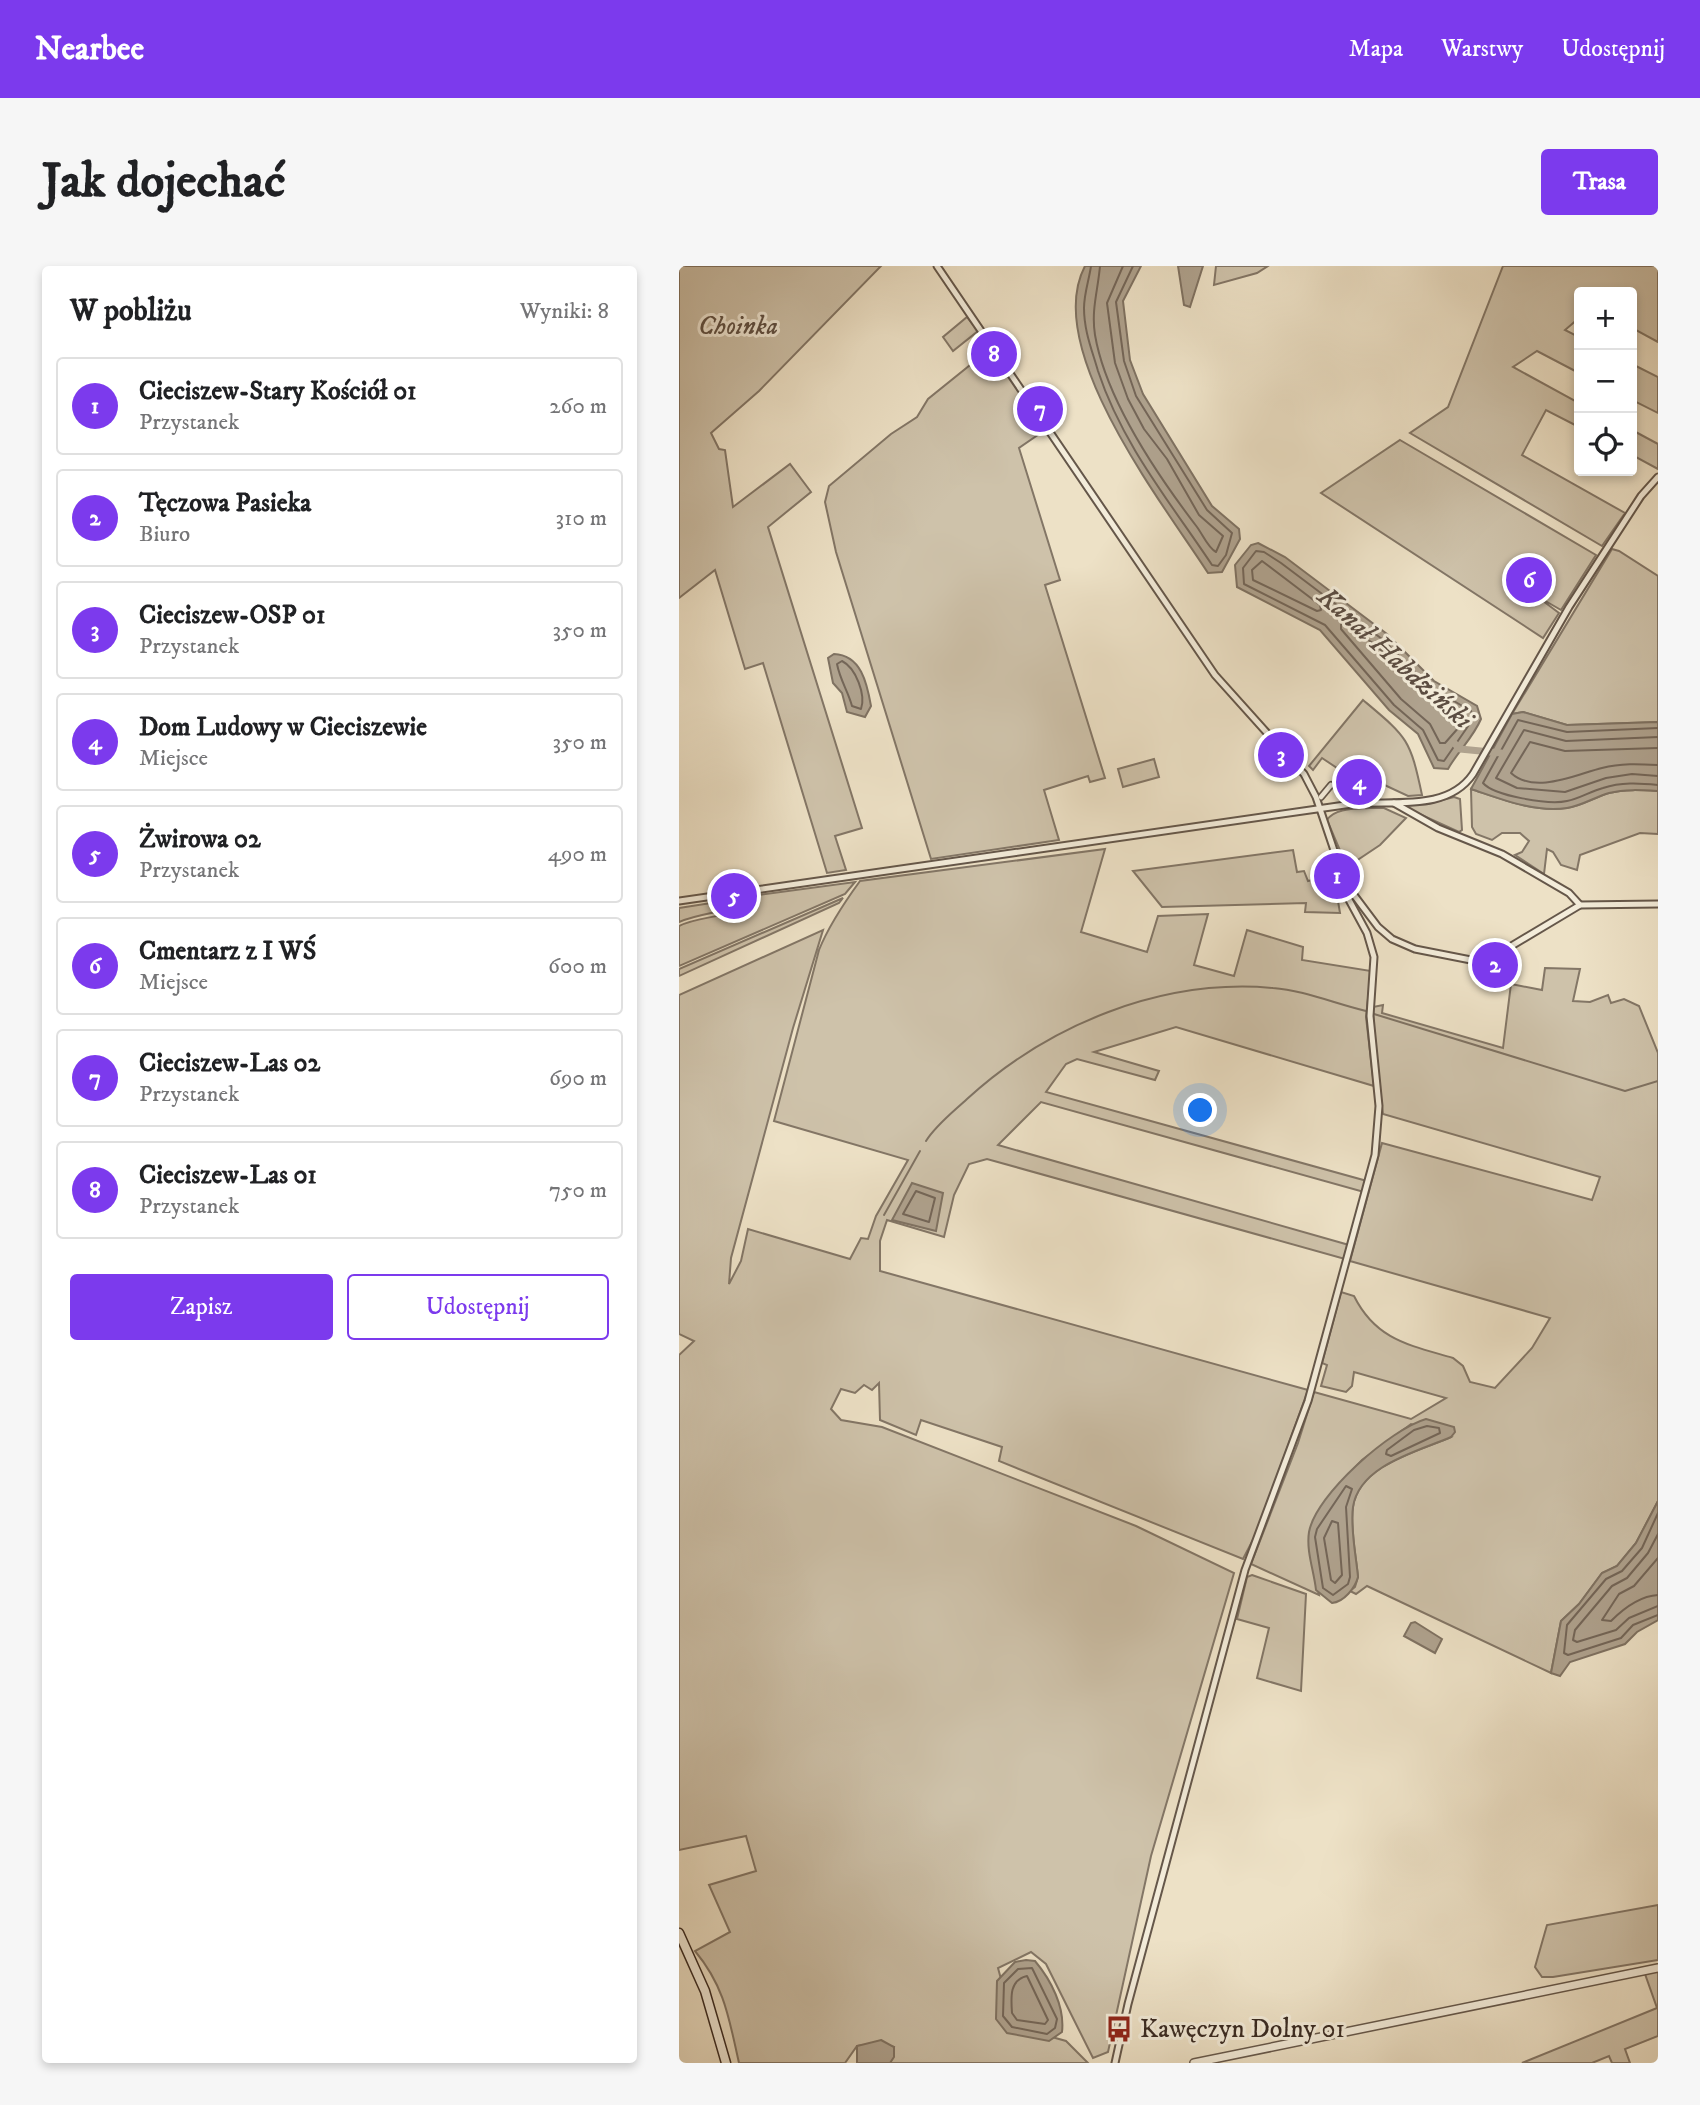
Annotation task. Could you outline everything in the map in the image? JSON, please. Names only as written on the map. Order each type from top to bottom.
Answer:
[{"type":"main road","points":[[679,1933],[705,1991],[726,2063]]},
{"type":"street","points":[[937,266],[1215,675],[1304,774],[1320,810],[1345,883],[1347,898],[1367,933],[1374,957],[1370,1024],[1379,1106],[1375,1155],[1307,1401],[1245,1570],[1128,2004],[1115,2063]]},
{"type":"street","points":[[679,901],[1320,810],[1447,796],[1461,789],[1473,774],[1576,596],[1641,495],[1658,477]]},
{"type":"street","points":[[1321,797],[1331,785]]},
{"type":"street","points":[[1392,802],[1438,828],[1502,854],[1569,893],[1580,905]]},
{"type":"street","points":[[1345,883],[1368,917],[1392,939],[1415,950],[1463,961],[1493,957],[1580,905],[1658,904]]},
{"type":"street","points":[[1194,2063],[1658,1968]]},
{"type":"green space","name":"Choinka","points":[[679,266],[881,266],[759,391],[711,433],[719,449],[725,450],[733,507],[790,464],[811,492],[768,527],[862,828],[835,836],[846,870],[827,873],[763,663],[745,669],[715,570],[679,598]]},
{"type":"green space","points":[[1216,266],[1268,266],[1257,273],[1214,285]]},
{"type":"green space","points":[[1503,266],[1658,266],[1658,342],[1637,331],[1637,287],[1574,287],[1574,322],[1565,330],[1574,334],[1574,370],[1537,351],[1513,367],[1574,400],[1574,424],[1546,410],[1522,455],[1625,513],[1602,546],[1410,433],[1448,407]]},
{"type":"green space","points":[[967,317],[978,331],[953,351],[943,337]]},
{"type":"green space","points":[[990,349],[1045,430],[1019,448],[1060,580],[1045,585],[1105,778],[1090,782],[1088,776],[1044,790],[1059,840],[931,859],[836,552],[825,502],[829,486],[891,434],[917,417],[928,399]]},
{"type":"green space","points":[[1637,366],[1658,377],[1658,413],[1637,402]]},
{"type":"green space","points":[[1637,433],[1658,444],[1658,469],[1637,458]]},
{"type":"green space","points":[[1400,440],[1596,555],[1561,610],[1535,595],[1559,613],[1543,638],[1321,493]]},
{"type":"green space","points":[[1612,549],[1658,576],[1658,722],[1567,725],[1523,712],[1512,714]]},
{"type":"green space","points":[[1363,700],[1405,740],[1414,761],[1422,795],[1408,796],[1348,768],[1340,765],[1337,768],[1322,758],[1313,770],[1309,766]]},
{"type":"green space","points":[[1154,759],[1159,777],[1123,787],[1118,769]]},
{"type":"green space","points":[[1471,789],[1543,809],[1572,807],[1615,792],[1658,791],[1658,834],[1640,833],[1580,855],[1577,870],[1561,865],[1553,852],[1547,849],[1544,874],[1515,855],[1522,852],[1529,841],[1520,833],[1502,833],[1492,840],[1476,834],[1472,827]]},
{"type":"green space","points":[[1454,797],[1460,799],[1462,830],[1459,832],[1404,807],[1404,805],[1431,803]]},
{"type":"green space","points":[[1384,808],[1406,818],[1380,845],[1347,867],[1327,820],[1340,811]]},
{"type":"green space","points":[[1105,849],[1081,932],[1147,952],[1158,916],[1208,914],[1194,965],[1234,976],[1247,930],[1303,947],[1302,960],[1371,971],[1366,1017],[1374,1086],[1176,1027],[1094,1052],[1159,1071],[1155,1080],[1077,1059],[1066,1064],[1046,1092],[1367,1181],[1364,1192],[1041,1102],[998,1145],[1349,1245],[1345,1259],[987,1159],[969,1164],[954,1195],[944,1237],[887,1220],[880,1241],[880,1271],[1308,1390],[1257,1532],[1243,1559],[999,1461],[1002,1447],[921,1420],[916,1435],[880,1420],[879,1383],[872,1390],[864,1385],[855,1393],[841,1389],[831,1409],[841,1420],[882,1427],[1136,1526],[1234,1573],[1151,1856],[1108,2052],[1093,2058],[1046,1964],[1031,1952],[998,1968],[1004,1990],[1002,2023],[1066,2041],[1088,2063],[884,2063],[890,2059],[894,2047],[879,2043],[857,2046],[845,2063],[739,2063],[729,2018],[719,1991],[695,1951],[730,1932],[709,1885],[756,1871],[746,1836],[679,1850],[679,1355],[694,1341],[679,1334],[679,995],[823,930],[793,1028],[731,1258],[729,1284],[741,1261],[748,1229],[850,1259],[861,1238],[868,1239],[876,1216],[908,1160],[774,1121],[819,950],[837,914],[860,881]]},
{"type":"green space","points":[[1293,850],[1297,872],[1304,871],[1308,881],[1335,875],[1337,893],[1323,896],[1337,895],[1340,913],[1305,912],[1306,903],[1162,907],[1133,871]]},
{"type":"green space","points":[[855,882],[845,894],[679,966],[679,926],[733,912],[749,903],[751,896]]},
{"type":"green space","points":[[743,898],[740,905],[733,908],[679,922],[679,908]]},
{"type":"green space","points":[[843,898],[839,903],[679,976],[679,969]]},
{"type":"green space","points":[[1545,968],[1580,969],[1573,1001],[1590,1002],[1608,995],[1611,1003],[1624,999],[1639,1006],[1658,1053],[1658,1501],[1636,1543],[1617,1566],[1602,1573],[1579,1604],[1561,1621],[1551,1673],[1367,1586],[1356,1594],[1350,1591],[1355,1587],[1358,1577],[1352,1524],[1353,1507],[1366,1480],[1392,1462],[1451,1437],[1411,1424],[1362,1460],[1332,1492],[1309,1548],[1319,1595],[1251,1564],[1298,1443],[1314,1392],[1411,1419],[1446,1398],[1354,1372],[1352,1386],[1346,1392],[1321,1386],[1327,1365],[1322,1363],[1341,1292],[1354,1296],[1363,1311],[1383,1332],[1408,1344],[1453,1358],[1463,1366],[1470,1382],[1495,1388],[1532,1348],[1550,1318],[1350,1261],[1382,1143],[1592,1200],[1600,1177],[1383,1114],[1375,1056],[1373,1007],[1383,1005],[1382,1013],[1503,1048],[1511,984],[1542,990]]},
{"type":"green space","points":[[1252,1575],[1306,1594],[1301,1691],[1257,1678],[1269,1628],[1237,1619],[1247,1577]]},
{"type":"green space","points":[[1658,1905],[1658,1960],[1553,1977],[1542,1977],[1535,1967],[1547,1925]]},
{"type":"green space","points":[[1658,1971],[1658,2036],[1625,2049],[1630,2063],[1612,2063],[1609,2056],[1592,2063],[1522,2063],[1657,2008],[1645,1974]]},
{"type":"water","points":[[1085,266],[1141,266],[1123,301],[1130,360],[1143,394],[1212,506],[1239,529],[1240,539],[1222,572],[1208,573],[1139,468],[1114,426],[1093,382],[1080,340],[1076,300]]},
{"type":"water","points":[[1178,266],[1203,266],[1190,307],[1184,305]]},
{"type":"water","points":[[1258,543],[1285,557],[1387,634],[1434,681],[1477,706],[1481,719],[1448,769],[1434,768],[1418,734],[1389,710],[1320,630],[1237,587],[1235,565],[1251,545]]},
{"type":"water","points":[[834,654],[851,659],[861,672],[871,706],[865,717],[847,712],[842,693],[833,683],[828,658]]},
{"type":"water","points":[[1523,712],[1567,725],[1658,722],[1658,791],[1615,792],[1572,807],[1543,809],[1471,789],[1512,714]]},
{"type":"water","points":[[912,1183],[943,1193],[936,1231],[892,1220]]},
{"type":"water","points":[[1426,1419],[1454,1427],[1455,1432],[1451,1437],[1392,1462],[1366,1480],[1358,1493],[1352,1515],[1358,1577],[1348,1594],[1332,1603],[1316,1590],[1308,1539],[1315,1517],[1340,1482],[1375,1449],[1411,1425]]},
{"type":"water","points":[[1658,1501],[1658,1620],[1637,1632],[1625,1644],[1570,1662],[1560,1676],[1551,1673],[1561,1621],[1579,1604],[1602,1573],[1617,1566],[1636,1543]]},
{"type":"water","points":[[1415,1622],[1442,1639],[1435,1653],[1404,1636],[1411,1623]]},
{"type":"water","points":[[1035,1961],[1041,1968],[1059,2004],[1062,2032],[1049,2041],[1007,2033],[996,2019],[997,1981],[1015,1962]]},
{"type":"water","points":[[881,2040],[894,2047],[894,2057],[890,2063],[857,2063],[857,2046]]},
{"type":"waterway","name":"Kanał Habdziński","points":[[1455,744],[1460,749],[1501,753]]},
{"type":"waterway","points":[[926,1141],[967,1099],[1033,1049],[1108,1012],[1148,999],[1231,987],[1273,988],[1308,994],[1366,1011]]},
{"type":"waterway","points":[[1374,1014],[1625,1091],[1658,1081]]},
{"type":"waterway","points":[[884,1215],[920,1151]]},
{"type":"place","name":"Cieciszew-Las 01","points":[[994,354]]},
{"type":"place","name":"Cieciszew-Las 02","points":[[1040,409]]},
{"type":"place","name":"Cmentarz z I WŚ","points":[[1529,580]]},
{"type":"place","name":"Cieciszew-OSP 01","points":[[1281,755]]},
{"type":"place","name":"Dom Ludowy w Cieciszewie","points":[[1359,782]]},
{"type":"place","name":"Cieciszew-Stary Kościół 01","points":[[1337,876]]},
{"type":"place","name":"Żwirowa 02","points":[[734,896]]},
{"type":"place","name":"Tęczowa Pasieka","points":[[1495,965]]},
{"type":"place","name":"Kawęczyn Dolny 01","points":[[1119,2029]]}]
